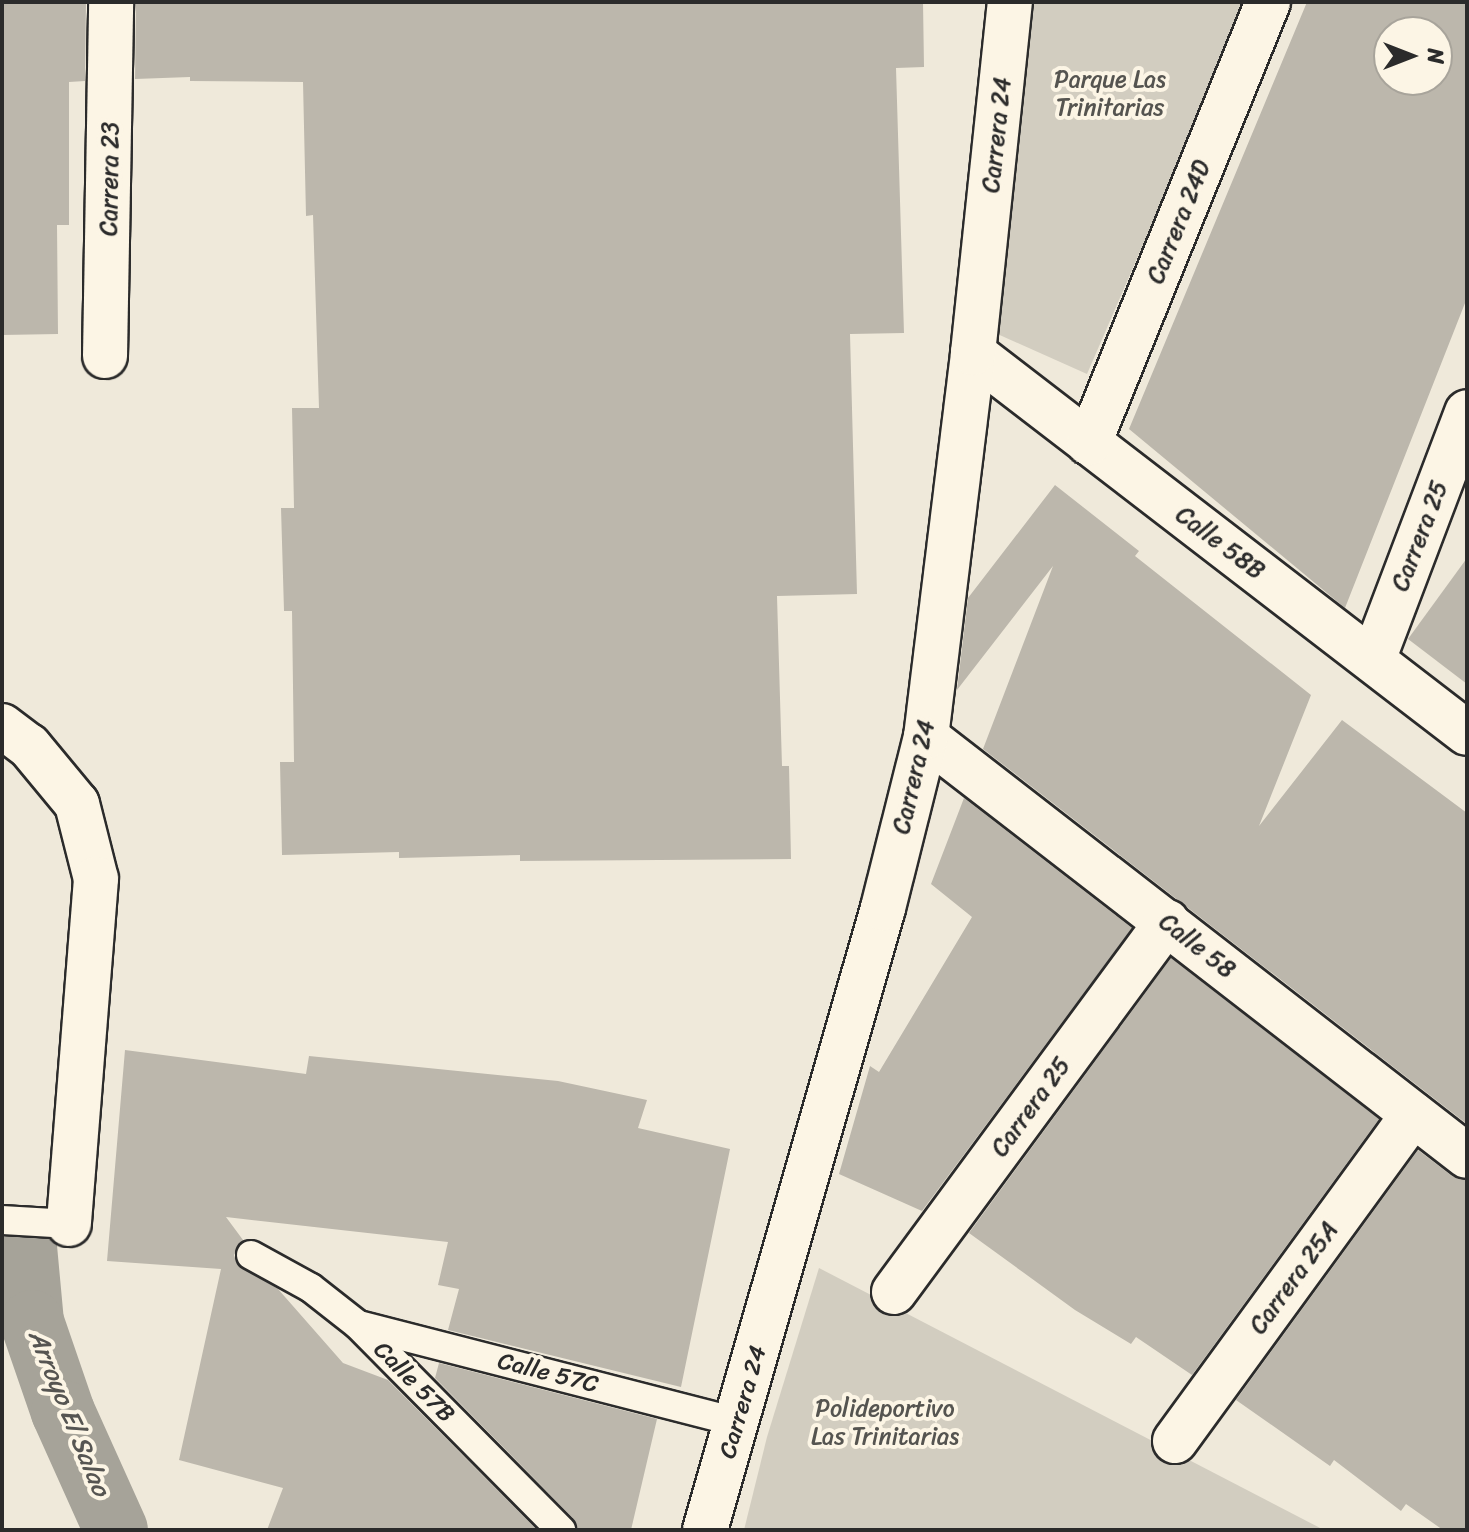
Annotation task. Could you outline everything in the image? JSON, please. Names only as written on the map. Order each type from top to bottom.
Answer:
[{"type":"street","name":"Carrera 23","points":[[105,356],[111,2]]},
{"type":"street","name":"Carrera 24","points":[[705,1530],[883,908],[926,737],[973,353],[1010,2]]},
{"type":"street","name":"Carrera 24D","points":[[1089,443],[1268,2]]},
{"type":"street","name":"Calle 58B","points":[[973,353],[1467,733]]},
{"type":"street","name":"Carrera 25","points":[[1373,660],[1467,412]]},
{"type":"street","points":[[2,726],[29,746],[77,804],[96,879],[69,1224]]},
{"type":"street","name":"Calle 58","points":[[926,737],[1467,1156]]},
{"type":"street","name":"Carrera 25","points":[[894,1292],[1167,922]]},
{"type":"street","name":"Carrera 25A","points":[[1175,1441],[1413,1115]]},
{"type":"lane","points":[[2,1220],[69,1224]]},
{"type":"lane","name":"Calle 57B","points":[[251,1255],[311,1288],[358,1325],[561,1530]]},
{"type":"lane","name":"Calle 57C","points":[[358,1325],[738,1422]]},
{"type":"green space","name":"Parque Las Trinitarias","points":[[1027,2],[1248,2],[1087,374],[993,332]]},
{"type":"green space","name":"Polideportivo Las Trinitarias","points":[[819,1268],[1324,1530],[744,1530],[767,1437]]},
{"type":"building","points":[[2,2],[86,2],[85,81],[69,82],[69,225],[57,225],[58,334],[2,335]]},
{"type":"building","points":[[136,2],[923,2],[924,67],[896,68],[904,333],[850,334],[857,594],[777,596],[782,766],[789,766],[791,859],[520,861],[520,855],[399,858],[399,852],[282,855],[280,762],[294,762],[292,611],[284,611],[281,508],[294,508],[292,408],[319,408],[313,215],[306,216],[303,82],[190,81],[190,77],[135,79]]},
{"type":"building","points":[[1307,2],[1467,2],[1467,298],[1345,608],[1129,429]]},
{"type":"building","points":[[1055,485],[1139,551],[1135,556],[1311,695],[1259,826],[1342,720],[1467,813],[1467,1124],[983,749],[1053,566],[957,690],[968,598]]},
{"type":"building","points":[[1467,558],[1467,684],[1408,639]]},
{"type":"building","points":[[964,798],[1132,928],[922,1211],[839,1174],[870,1066],[879,1072],[972,917],[931,884]]},
{"type":"building","points":[[1171,958],[1379,1119],[1192,1375],[1136,1337],[1131,1344],[1075,1310],[969,1233]]},
{"type":"building","points":[[125,1050],[306,1074],[309,1056],[558,1081],[647,1100],[638,1128],[730,1149],[681,1387],[448,1330],[459,1289],[438,1285],[448,1242],[226,1217],[243,1240],[234,1255],[237,1264],[278,1289],[343,1363],[388,1380],[537,1530],[267,1530],[283,1488],[179,1460],[221,1269],[107,1261]]},
{"type":"building","points":[[1418,1150],[1452,1176],[1467,1180],[1467,1530],[1443,1530],[1406,1504],[1401,1511],[1334,1460],[1330,1466],[1236,1400]]},
{"type":"building","points":[[439,1363],[657,1419],[631,1530],[578,1530],[573,1518],[435,1378]]},
{"type":"waterway","name":"Arroyo El Salao","points":[[25,1247],[32,1322],[63,1412],[116,1530]]}]
